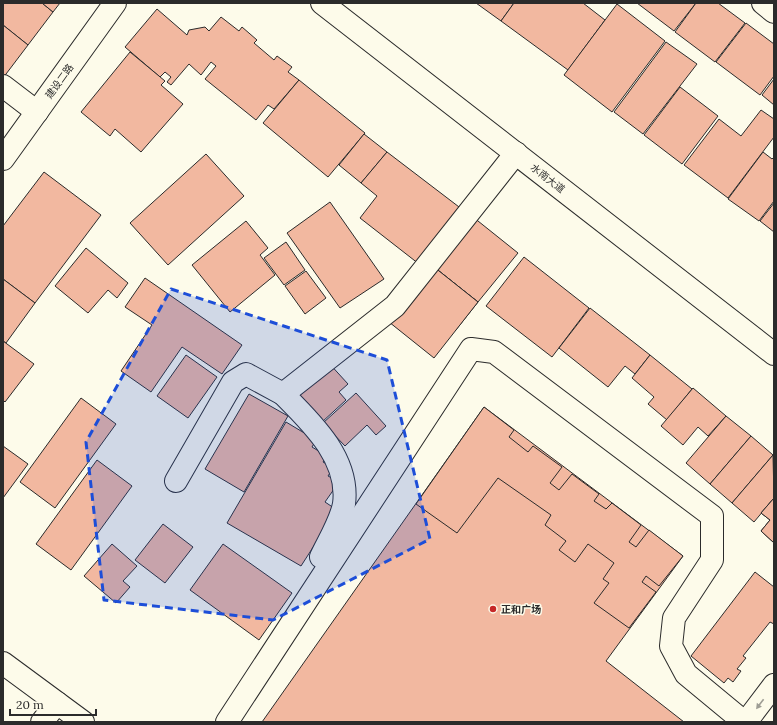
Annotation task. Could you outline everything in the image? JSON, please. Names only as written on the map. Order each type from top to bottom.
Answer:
[{"type":"street","name":"建设二路","points":[[3,158],[115,3]]},
{"type":"street","name":"水南大道","points":[[322,3],[774,354]]},
{"type":"street","points":[[763,3],[774,12]]},
{"type":"street","points":[[3,86],[37,112]]},
{"type":"street","points":[[283,394],[395,306],[516,153]]},
{"type":"street","points":[[227,722],[471,349],[494,352],[712,516],[712,560],[674,618],[671,646],[686,674],[745,722],[774,685]]},
{"type":"street","points":[[176,481],[233,382],[246,374],[283,394],[329,444],[344,483],[344,505],[332,536],[278,644]]},
{"type":"street","points":[[3,663],[83,722]]},
{"type":"street","points":[[42,722],[57,703]]},
{"type":"highlighted area","points":[[171,289],[387,360],[430,539],[273,620],[104,600],[86,442]]},
{"type":"building","points":[[3,3],[42,3],[53,12],[28,45],[3,25]]},
{"type":"building","points":[[42,3],[60,3],[53,12]]},
{"type":"building","points":[[476,3],[514,3],[501,21]]},
{"type":"building","points":[[514,3],[583,3],[605,20],[568,70],[501,21]]},
{"type":"building","points":[[637,3],[696,3],[674,31]]},
{"type":"building","points":[[696,3],[718,3],[745,23],[715,62],[675,32]]},
{"type":"building","points":[[617,4],[665,41],[612,112],[564,75]]},
{"type":"building","points":[[157,9],[187,35],[189,30],[205,27],[209,31],[221,17],[239,31],[242,27],[257,40],[254,43],[274,60],[277,56],[292,67],[288,72],[299,80],[274,109],[268,105],[256,120],[205,79],[216,66],[211,62],[201,75],[189,64],[171,85],[167,82],[171,77],[165,72],[160,77],[125,47]]},
{"type":"building","points":[[746,23],[774,44],[774,76],[760,95],[716,62]]},
{"type":"building","points":[[3,25],[28,45],[3,78]]},
{"type":"building","points":[[666,42],[697,64],[643,134],[614,112]]},
{"type":"building","points":[[130,52],[165,81],[161,85],[183,104],[141,152],[115,129],[110,136],[81,112]]},
{"type":"building","points":[[774,79],[774,105],[762,95]]},
{"type":"building","points":[[299,80],[365,133],[328,177],[263,123]]},
{"type":"building","points":[[680,87],[718,116],[682,164],[644,135]]},
{"type":"building","points":[[761,110],[774,119],[774,137],[728,198],[684,165],[719,119],[741,136]]},
{"type":"building","points":[[364,134],[387,152],[361,183],[339,165]]},
{"type":"building","points":[[387,152],[463,210],[419,264],[360,218],[377,196],[361,183]]},
{"type":"building","points":[[763,152],[772,159],[774,157],[774,201],[759,221],[728,199]]},
{"type":"building","points":[[206,154],[244,196],[168,265],[130,223]]},
{"type":"building","points":[[44,172],[101,215],[35,303],[3,279],[3,226]]},
{"type":"building","points":[[330,202],[384,279],[340,308],[287,233]]},
{"type":"building","points":[[774,203],[774,232],[760,221]]},
{"type":"building","points":[[473,217],[518,253],[478,302],[434,267]]},
{"type":"building","points":[[246,221],[268,248],[260,255],[275,275],[230,312],[192,265]]},
{"type":"building","points":[[286,242],[305,270],[284,285],[264,258]]},
{"type":"building","points":[[86,248],[128,283],[117,298],[108,290],[88,313],[55,286]]},
{"type":"building","points":[[524,257],[589,308],[552,357],[486,306]]},
{"type":"building","points":[[434,267],[478,302],[455,331],[434,314],[445,301],[422,282]]},
{"type":"building","points":[[434,267],[478,302],[434,358],[389,322]]},
{"type":"building","points":[[306,271],[326,298],[305,314],[285,286]]},
{"type":"building","points":[[145,278],[242,345],[222,374],[182,347],[151,392],[121,371],[152,325],[125,307]]},
{"type":"building","points":[[3,279],[35,303],[6,343],[3,341]]},
{"type":"building","points":[[590,308],[650,355],[635,374],[625,366],[608,387],[559,348]]},
{"type":"building","points":[[3,341],[34,364],[5,402],[3,400]]},
{"type":"building","points":[[186,355],[217,377],[188,418],[157,396]]},
{"type":"building","points":[[650,355],[692,389],[667,420],[648,404],[654,397],[632,378]]},
{"type":"building","points":[[327,361],[348,384],[339,392],[346,400],[322,422],[294,392]]},
{"type":"building","points":[[693,388],[726,416],[708,436],[698,427],[683,445],[661,426]]},
{"type":"building","points":[[356,393],[386,426],[376,435],[367,425],[345,446],[323,423]]},
{"type":"building","points":[[249,394],[288,416],[244,492],[205,469]]},
{"type":"building","points":[[81,398],[116,424],[55,508],[20,482]]},
{"type":"building","name":"正和广场","points":[[484,407],[683,556],[606,661],[684,722],[262,722]]},
{"type":"building","points":[[484,407],[514,430],[509,437],[528,452],[533,446],[562,467],[550,483],[559,490],[572,474],[599,494],[594,501],[606,509],[612,503],[641,525],[629,542],[636,547],[649,530],[683,556],[659,586],[646,576],[642,582],[656,592],[629,628],[594,603],[609,583],[603,579],[614,563],[588,544],[575,562],[559,550],[566,541],[545,525],[551,515],[498,478],[457,533],[416,504]]},
{"type":"building","points":[[726,416],[751,436],[710,484],[686,463]]},
{"type":"building","points":[[286,422],[316,440],[312,447],[327,456],[323,462],[333,468],[328,476],[339,482],[325,502],[337,510],[301,566],[227,523]]},
{"type":"building","points":[[751,436],[773,455],[732,503],[710,484]]},
{"type":"building","points":[[3,446],[28,464],[3,498]]},
{"type":"building","points":[[773,455],[774,498],[754,522],[732,503]]},
{"type":"building","points":[[97,460],[132,486],[71,570],[36,544]]},
{"type":"building","points":[[774,498],[773,542],[761,531],[770,520],[761,513]]},
{"type":"building","points":[[774,498],[773,542],[761,531],[770,520],[761,513]]},
{"type":"building","points":[[163,524],[193,547],[165,583],[135,560]]},
{"type":"building","points":[[112,544],[137,566],[123,581],[130,587],[116,603],[84,576]]},
{"type":"building","points":[[223,544],[292,593],[259,640],[190,590]]},
{"type":"building","points":[[755,572],[774,587],[774,624],[770,622],[743,656],[746,658],[737,669],[741,671],[733,682],[728,678],[724,683],[691,656]]},
{"type":"place","name":"正和广场","points":[[493,609]]}]
